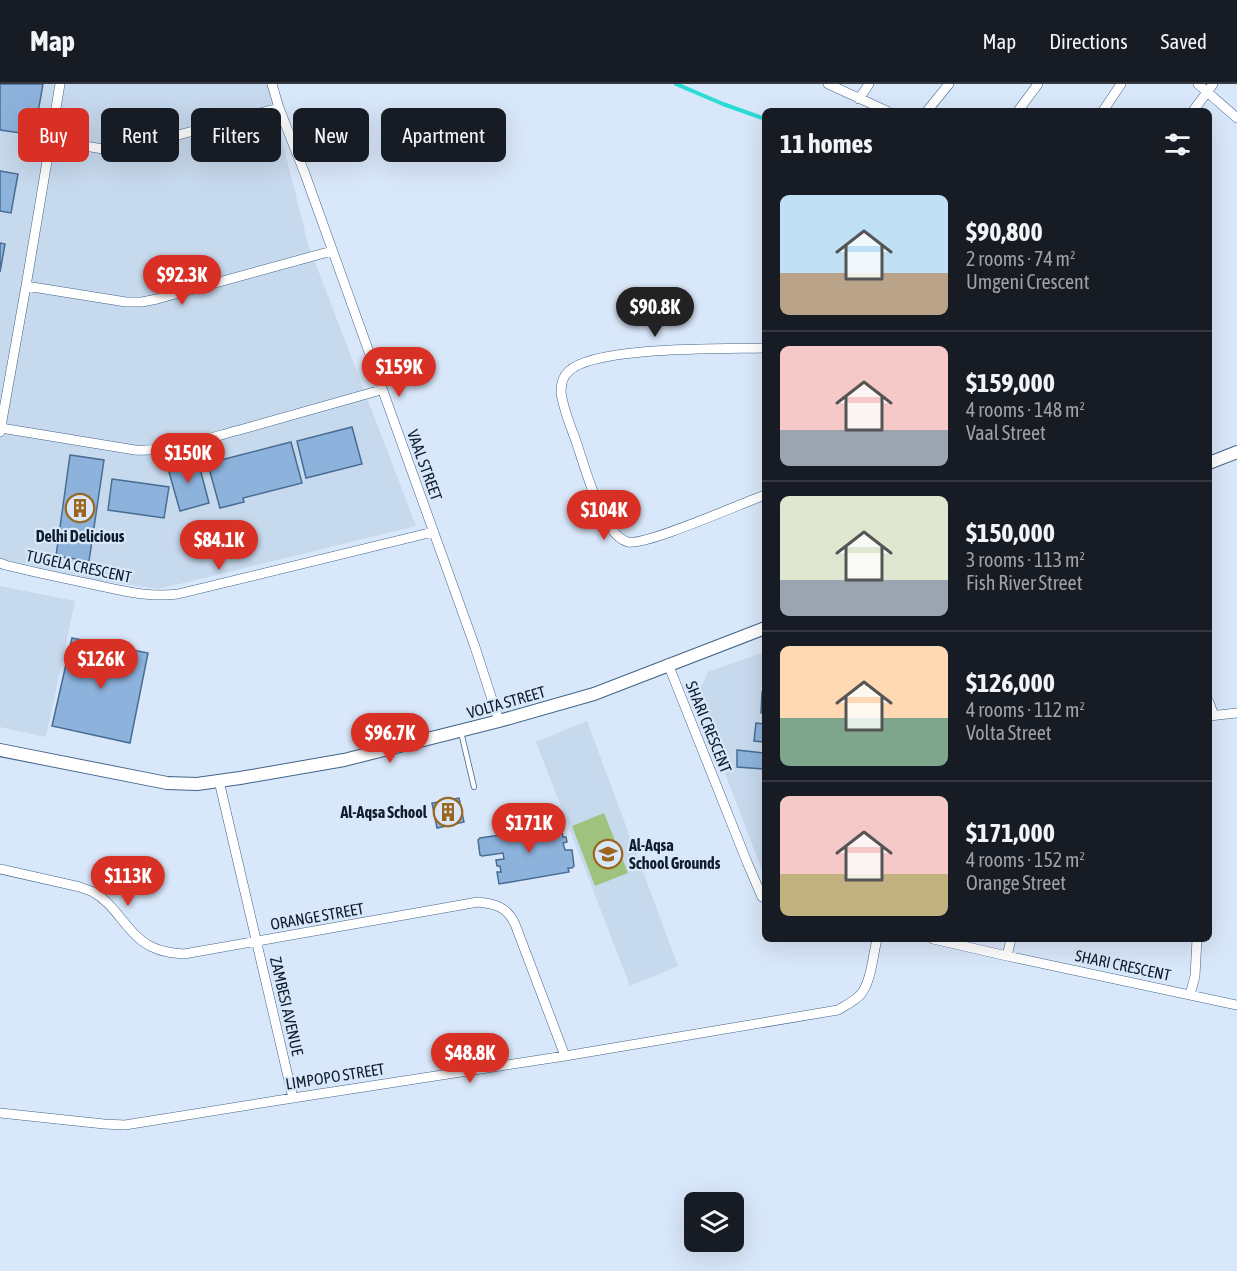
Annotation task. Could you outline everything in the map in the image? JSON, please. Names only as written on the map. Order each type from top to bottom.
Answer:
[{"type":"street","points":[[56,108],[60,84]]},
{"type":"street","name":"VAAL STREET","points":[[272,84],[279,108]]},
{"type":"street","points":[[828,84],[880,108]]},
{"type":"street","points":[[860,99],[869,84]]},
{"type":"street","points":[[929,108],[949,84]]},
{"type":"street","points":[[1020,108],[1038,84]]},
{"type":"street","points":[[1105,108],[1121,84]]},
{"type":"street","points":[[1198,84],[1210,88],[1237,118]]},
{"type":"street","points":[[1195,108],[1210,88]]},
{"type":"street","name":"VAAL STREET","points":[[281,113],[305,174],[499,722]]},
{"type":"street","points":[[89,147],[103,149],[130,148],[191,132]]},
{"type":"street","points":[[46,162],[0,430],[135,450],[158,450],[381,390]]},
{"type":"street","points":[[26,286],[126,302],[142,302],[332,251]]},
{"type":"street","points":[[762,348],[658,351],[607,357],[584,363],[570,370],[564,377],[561,390],[592,488],[611,529],[619,537],[634,542],[656,537],[762,496]]},
{"type":"street","points":[[1212,462],[1237,452]]},
{"type":"street","name":"TUGELA CRESCENT","points":[[0,563],[136,594],[162,596],[433,532]]},
{"type":"street","name":"VOLTA STREET","points":[[0,750],[167,783],[219,782],[344,760],[499,722],[594,694],[762,629]]},
{"type":"street","name":"SHARI CRESCENT","points":[[668,664],[762,897]]},
{"type":"street","points":[[1212,716],[1237,713]]},
{"type":"street","name":"ZAMBESI AVENUE","points":[[219,782],[293,1098]]},
{"type":"street","name":"ORANGE STREET","points":[[0,869],[92,891],[100,896],[150,947],[163,952],[184,954],[478,902],[497,906],[511,915],[565,1056]]},
{"type":"street","name":"LIMPOPO STREET","points":[[0,1113],[125,1125],[565,1056],[838,1010],[860,995],[866,986],[876,942]]},
{"type":"street","name":"SHARI CRESCENT","points":[[945,942],[1237,1005]]},
{"type":"street","points":[[1007,957],[1010,942]]},
{"type":"street","points":[[1190,995],[1195,976],[1197,942]]},
{"type":"lane","points":[[460,732],[474,787]]},
{"type":"shaded area","points":[[0,84],[268,84],[274,108],[191,108],[191,162],[281,162],[281,136],[308,244],[416,526],[159,589],[101,581],[0,557]]},
{"type":"shaded area","points":[[0,586],[75,601],[46,737],[0,727]]},
{"type":"shaded area","points":[[762,653],[762,870],[696,697],[708,672]]},
{"type":"shaded area","name":"Al-Aqsa School Grounds","points":[[587,721],[678,966],[630,986],[536,742]]},
{"type":"green space","points":[[604,813],[628,873],[595,886],[572,826]]},
{"type":"building","points":[[0,84],[43,84],[39,108],[18,108],[18,133],[0,130]]},
{"type":"building","points":[[0,171],[18,174],[11,213],[0,211]]},
{"type":"building","points":[[0,243],[5,244],[0,272]]},
{"type":"building","points":[[352,427],[362,464],[306,478],[297,441]]},
{"type":"building","points":[[291,442],[302,483],[243,498],[244,502],[220,508],[207,461],[217,458],[217,461]]},
{"type":"building","name":"Delhi Delicious","points":[[70,455],[104,460],[89,561],[56,556]]},
{"type":"building","points":[[197,457],[209,503],[180,511],[167,465]]},
{"type":"building","points":[[112,479],[169,487],[164,518],[108,510]]},
{"type":"building","points":[[72,638],[148,653],[130,743],[52,726]]},
{"type":"building","points":[[756,723],[762,724],[762,742],[754,741]]},
{"type":"building","points":[[737,750],[762,753],[762,769],[737,767]]},
{"type":"building","name":"Al-Aqsa School","points":[[459,798],[464,822],[437,828],[432,803]]},
{"type":"building","points":[[561,826],[563,837],[566,837],[567,842],[563,843],[565,850],[572,850],[574,866],[568,868],[569,872],[499,884],[497,872],[501,872],[496,860],[504,859],[503,853],[480,855],[478,840],[480,838]]},
{"type":"waterway","points":[[676,84],[762,118]]},
{"type":"place","name":"Delhi Delicious","points":[[80,508]]},
{"type":"place","name":"Al-Aqsa School","points":[[448,812]]},
{"type":"place","name":"Al-Aqsa School Grounds","points":[[608,854]]}]
